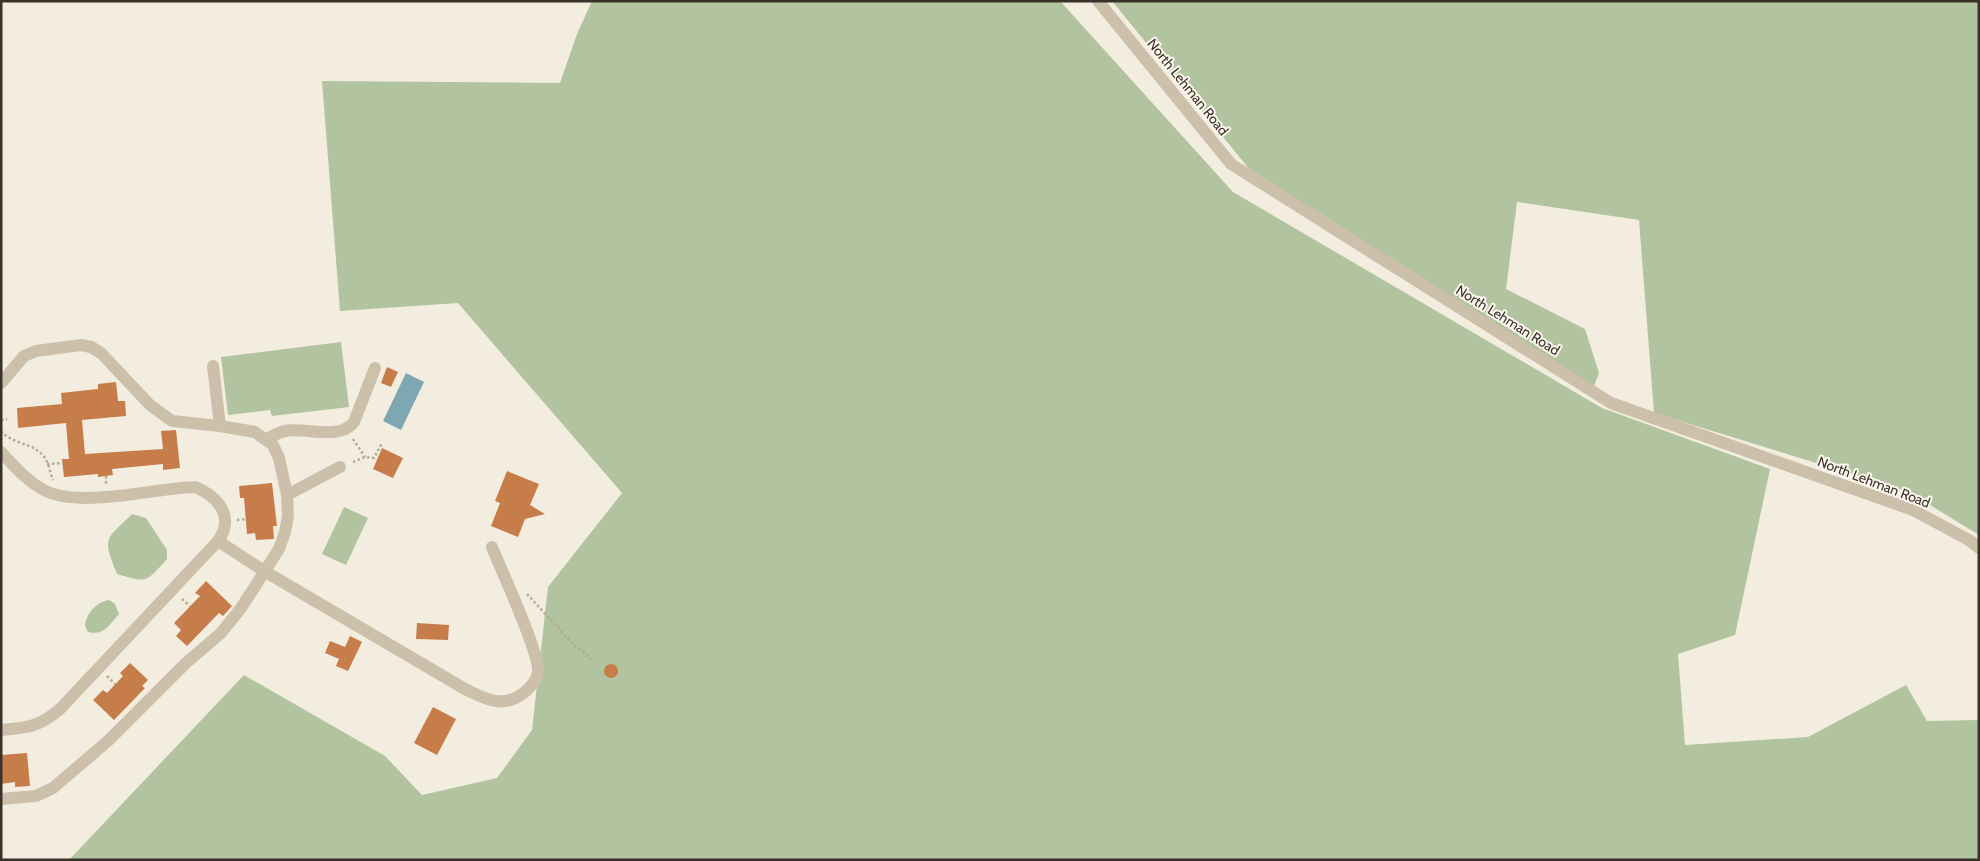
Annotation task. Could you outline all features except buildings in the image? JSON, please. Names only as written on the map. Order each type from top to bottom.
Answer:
[{"type":"street","name":"North Lehman Road","points":[[1098,1],[1231,164],[1611,403],[1913,510],[1969,540],[1979,548]]},
{"type":"street","points":[[1,383],[24,356],[36,351],[81,345],[91,347],[100,353],[150,405],[172,421],[255,432],[267,439],[273,445],[279,458],[287,495],[288,516],[279,549],[241,608],[221,633],[186,663],[110,740],[53,788],[36,796],[1,799]]},
{"type":"street","points":[[214,366],[220,426]]},
{"type":"street","points":[[267,439],[286,431],[340,431],[350,428],[375,368]]},
{"type":"street","points":[[1,452],[20,473],[45,491],[71,499],[195,487],[211,493],[220,506],[226,521],[224,533],[218,541],[62,708],[46,721],[26,728],[1,730]]},
{"type":"street","points":[[287,495],[340,467]]},
{"type":"street","points":[[218,541],[264,571],[465,689],[488,700],[504,703],[528,690],[537,676],[538,669],[534,650],[492,547]]},
{"type":"path","points":[[1,420],[7,419]]},
{"type":"path","points":[[350,428],[354,444],[365,457]]},
{"type":"path","points":[[1,431],[12,440],[39,451],[56,485]]},
{"type":"path","points":[[340,467],[365,457],[374,458],[382,443]]},
{"type":"path","points":[[47,464],[63,463]]},
{"type":"path","points":[[506,583],[523,590],[573,644],[594,661]]},
{"type":"path","points":[[178,595],[190,606]]},
{"type":"green space","points":[[592,1],[1060,1],[1233,192],[1602,408],[1770,469],[1735,635],[1678,654],[1685,745],[1808,737],[1906,685],[1927,721],[1979,720],[1979,860],[69,860],[244,675],[385,756],[422,795],[497,778],[532,730],[548,587],[622,493],[458,303],[340,311],[322,81],[560,83],[577,34]]},
{"type":"green space","points":[[1112,1],[1979,1],[1979,535],[1907,491],[1654,413],[1639,220],[1517,202],[1506,289],[1585,329],[1599,373],[1594,386],[1250,170]]},
{"type":"green space","points":[[341,342],[349,407],[272,416],[270,410],[228,415],[221,357]]},
{"type":"green space","points":[[344,507],[368,518],[346,565],[322,554]]},
{"type":"green space","points":[[132,514],[146,518],[167,550],[167,559],[150,577],[141,580],[117,574],[108,545],[111,535]]},
{"type":"green space","points":[[109,600],[115,604],[119,614],[102,631],[88,632],[85,626],[90,613],[100,603]]},
{"type":"water","points":[[406,373],[424,382],[401,430],[383,421]]}]
